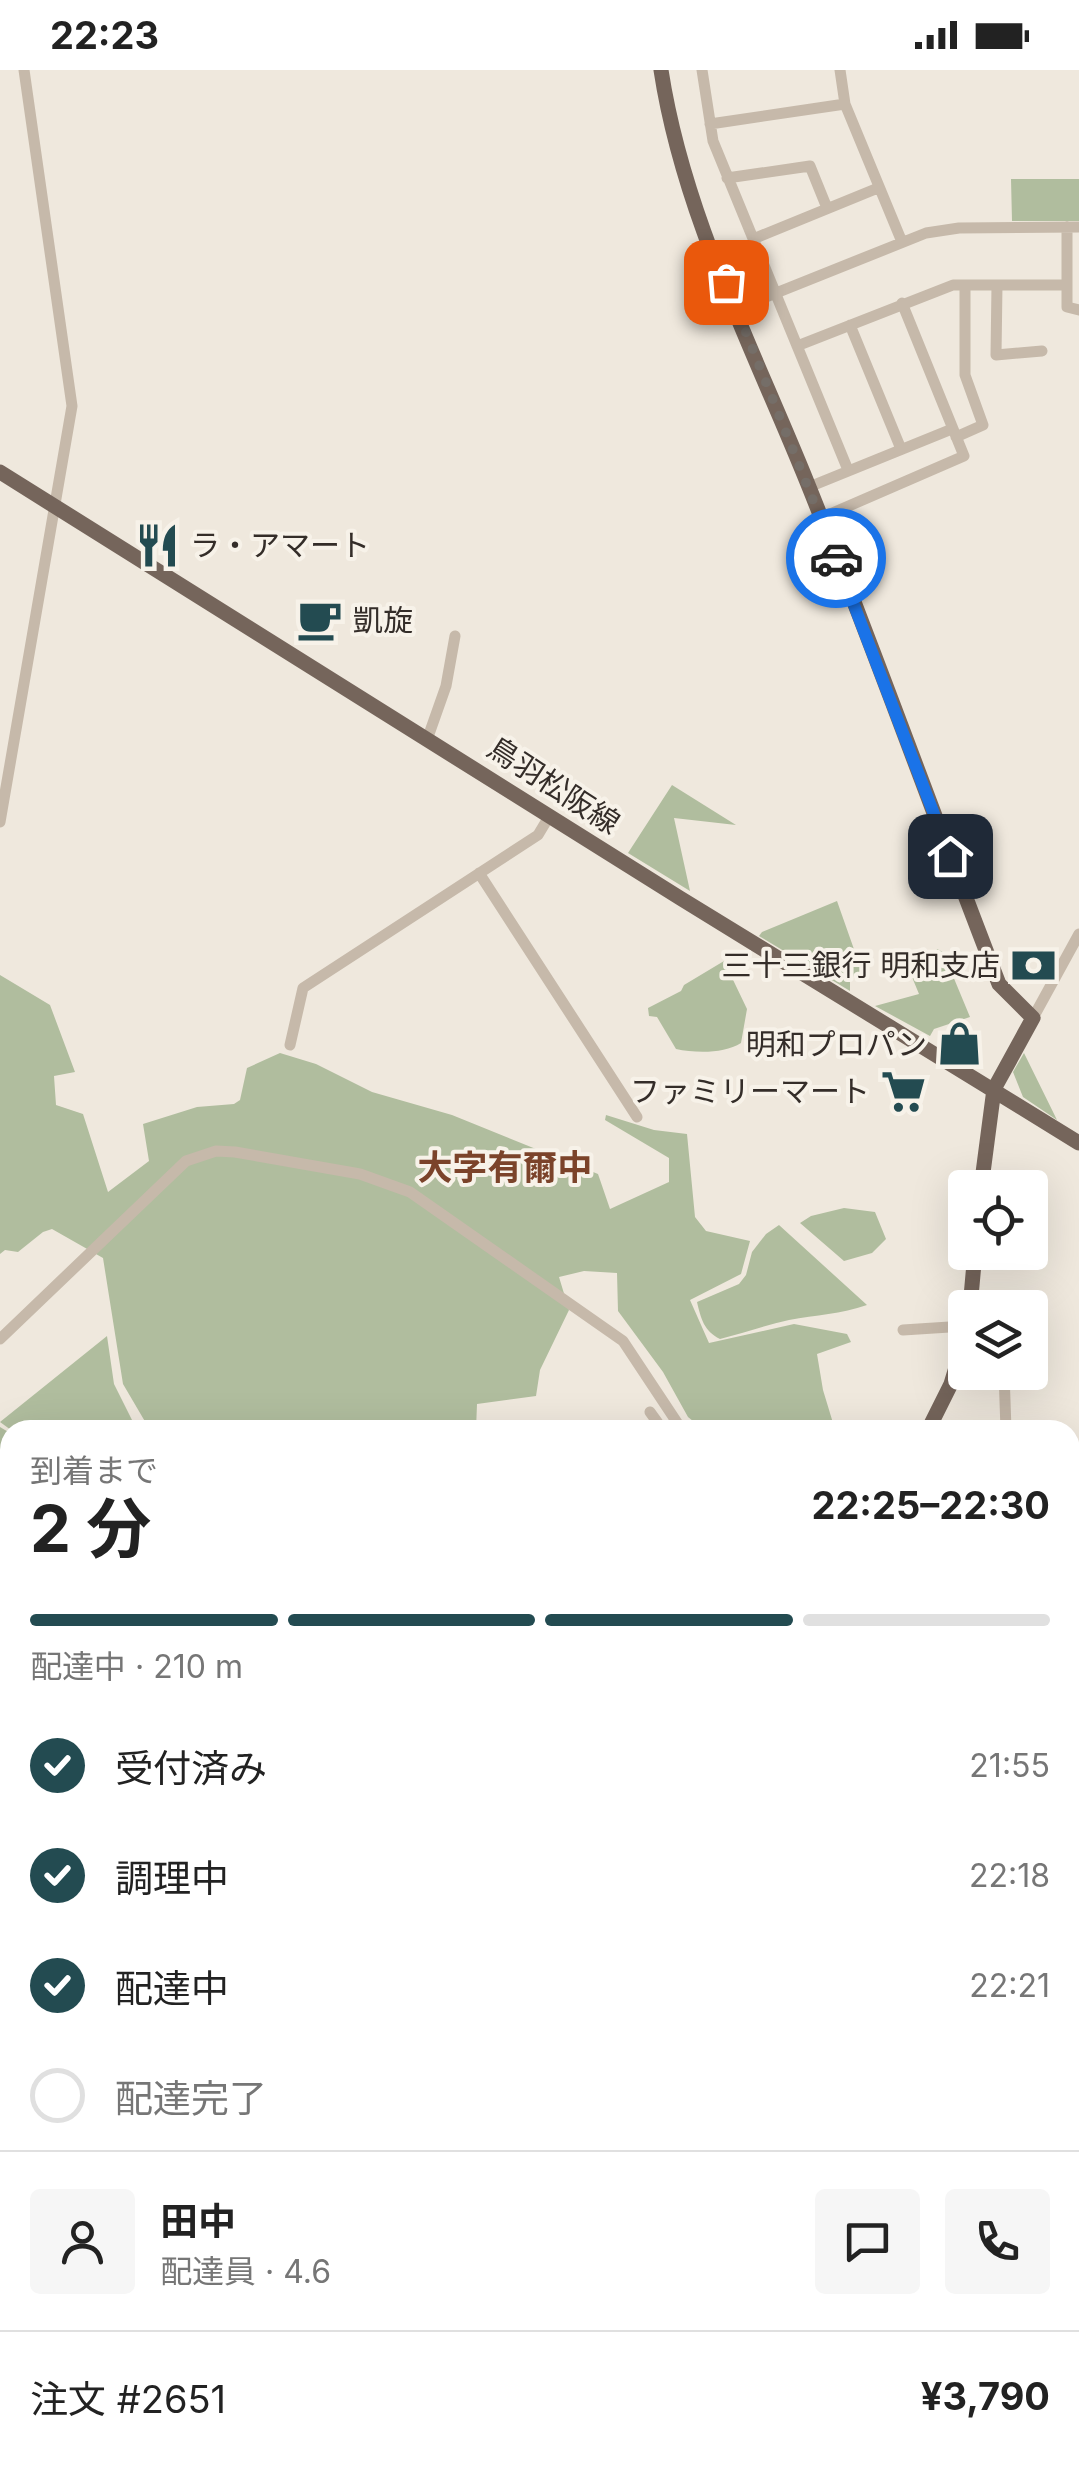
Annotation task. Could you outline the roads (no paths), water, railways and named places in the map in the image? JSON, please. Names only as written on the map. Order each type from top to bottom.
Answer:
[{"type":"main road","points":[[661,70],[683,174],[809,486],[999,984],[1032,1018],[994,1089],[984,1170]]},
{"type":"main road","name":"鳥羽松阪線","points":[[0,472],[1079,1143]]},
{"type":"main road","points":[[933,1420],[948,1390]]},
{"type":"street","points":[[0,822],[72,406],[24,70]]},
{"type":"street","points":[[702,70],[710,124],[727,178],[848,470]]},
{"type":"street","points":[[840,70],[845,104],[902,242]]},
{"type":"street","points":[[710,124],[845,104]]},
{"type":"street","points":[[727,178],[810,166],[826,208]]},
{"type":"street","points":[[753,239],[878,188]]},
{"type":"street","points":[[736,309],[902,242],[946,229],[1073,227],[1067,307],[1079,310]]},
{"type":"street","points":[[809,486],[901,449],[984,425],[964,375],[966,285]]},
{"type":"street","points":[[997,285],[996,355],[1042,351]]},
{"type":"street","points":[[798,346],[946,287],[1066,285]]},
{"type":"street","points":[[821,518],[964,456],[902,304]]},
{"type":"street","points":[[850,325],[901,449]]},
{"type":"street","points":[[428,738],[446,686],[455,636]]},
{"type":"street","points":[[290,1045],[303,988],[538,835],[550,816]]},
{"type":"street","points":[[479,873],[637,1117]]},
{"type":"street","points":[[1032,1018],[1079,934]]},
{"type":"street","points":[[0,1339],[186,1161],[216,1151],[235,1152],[360,1174],[410,1192],[623,1341],[675,1420]]},
{"type":"street","points":[[904,1330],[948,1327]]},
{"type":"street","points":[[1005,1390],[1006,1420]]},
{"type":"street","points":[[650,1412],[656,1420]]},
{"type":"place","name":"ラ・アマート","points":[[157,545]]},
{"type":"place","name":"凱旋","points":[[320,620]]},
{"type":"place","name":"三十三銀行 明和支店","points":[[1033,965]]},
{"type":"place","name":"明和プロパン","points":[[960,1044]]},
{"type":"place","name":"ファミリーマート","points":[[903,1091]]},
{"type":"district","name":"大字有爾中","points":[[505,1167]]}]
